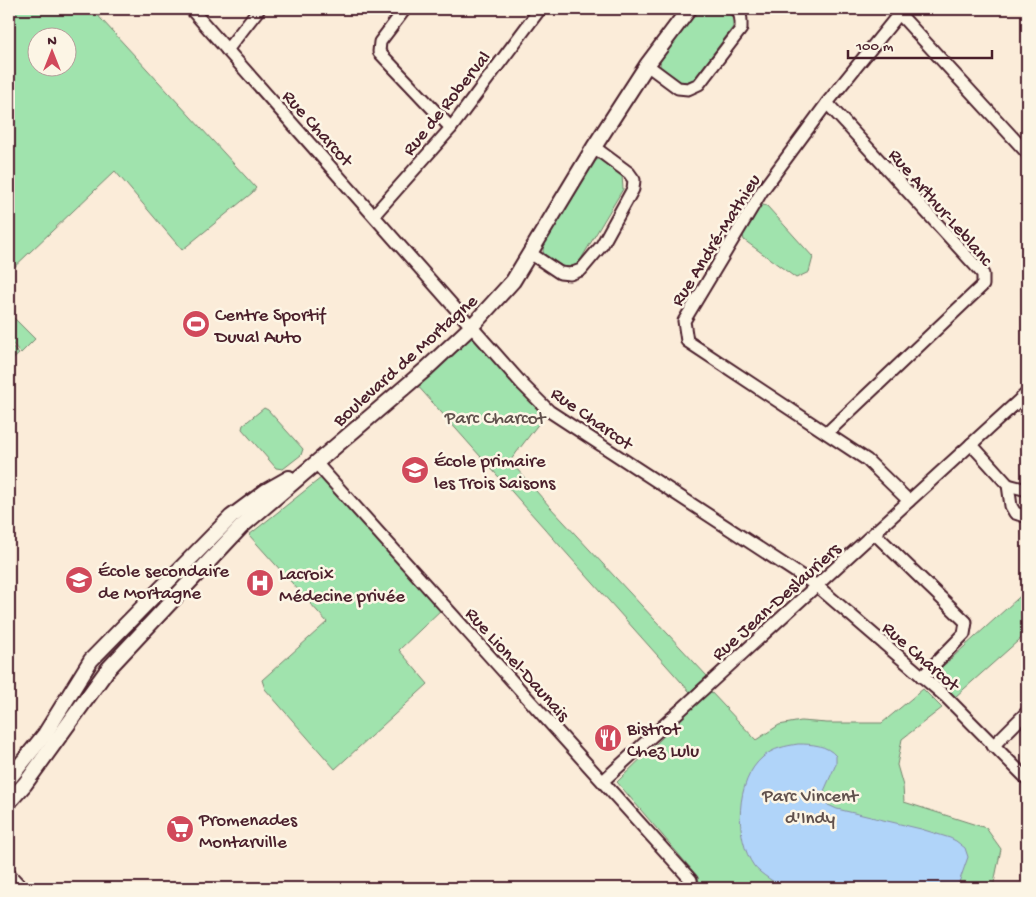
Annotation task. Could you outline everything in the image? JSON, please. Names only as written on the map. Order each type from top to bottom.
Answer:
[{"type":"street","name":"Rue Charcot","points":[[191,9],[523,386],[549,411],[817,586],[945,696],[1027,779]]},
{"type":"street","points":[[227,50],[259,9]]},
{"type":"street","points":[[406,9],[380,42],[379,52],[451,128]]},
{"type":"street","name":"Rue de Roberval","points":[[374,215],[451,128],[540,9]]},
{"type":"street","name":"Boulevard de Mortagne","points":[[9,802],[26,784],[108,669],[123,651],[241,527],[426,369],[472,326],[513,281],[594,147],[647,65],[689,9]]},
{"type":"street","points":[[647,65],[678,88],[688,89],[699,84],[741,29],[741,20],[736,9]]},
{"type":"street","points":[[899,10],[1027,153]]},
{"type":"street","name":"Rue André-Mathieu","points":[[899,10],[762,192],[684,322],[686,341],[867,460],[909,501]]},
{"type":"street","name":"Rue Arthur-Leblanc","points":[[827,104],[983,274],[983,285],[827,433]]},
{"type":"street","points":[[530,253],[560,273],[570,274],[580,270],[602,245],[633,189],[634,180],[630,173],[594,147]]},
{"type":"street","name":"Rue Jean-Deslauriers","points":[[603,780],[1027,393]]},
{"type":"street","points":[[971,444],[1008,485],[1013,509],[1018,515],[1027,517]]},
{"type":"street","name":"Boulevard de Mortagne","points":[[9,779],[45,734],[91,660],[231,517],[266,490],[316,463]]},
{"type":"street","name":"Rue Lionel-Daunais","points":[[316,463],[603,780],[691,880],[692,888]]},
{"type":"street","points":[[1008,485],[1027,490]]},
{"type":"street","points":[[874,533],[966,622],[964,634],[922,677]]},
{"type":"street","points":[[993,746],[1027,712]]},
{"type":"street","points":[[9,876],[20,888]]},
{"type":"green space","points":[[9,9],[92,9],[256,188],[182,250],[115,171],[9,272]]},
{"type":"green space","points":[[697,9],[727,9],[732,14],[733,27],[694,79],[685,82],[678,81],[661,69],[661,57]]},
{"type":"green space","points":[[600,159],[606,161],[622,175],[623,189],[578,264],[569,267],[562,266],[544,254],[544,243],[593,161]]},
{"type":"green space","points":[[759,204],[767,206],[813,257],[809,272],[796,278],[744,240],[742,232]]},
{"type":"green space","points":[[9,313],[35,339],[21,353],[9,340]]},
{"type":"green space","name":"Parc Charcot","points":[[470,335],[546,414],[510,461],[550,507],[707,676],[690,692],[416,384]]},
{"type":"green space","points":[[9,343],[19,354],[9,363]]},
{"type":"green space","points":[[264,408],[268,410],[303,449],[301,455],[283,469],[276,468],[242,429],[243,425]]},
{"type":"green space","points":[[326,474],[444,607],[399,650],[428,684],[335,769],[265,689],[262,680],[327,622],[249,535]]},
{"type":"green space","points":[[1027,590],[1027,633],[955,697],[933,675]]},
{"type":"green space","name":"Parc Vincent d'Indy","points":[[923,689],[942,708],[902,739],[897,765],[903,786],[904,802],[986,828],[1001,849],[993,888],[700,888],[698,877],[617,782],[710,691],[756,740],[779,725],[801,721],[882,723]]},
{"type":"water","points":[[798,744],[824,747],[836,756],[836,764],[824,791],[828,805],[837,809],[921,829],[950,838],[965,848],[968,857],[957,888],[789,889],[773,882],[756,869],[747,854],[741,825],[740,810],[747,780],[754,767],[771,751]]},
{"type":"place","name":"Centre Sportif Duval Auto","points":[[196,324]]},
{"type":"place","name":"École primaire les Trois Saisons","points":[[415,470]]},
{"type":"place","name":"École secondaire de Mortagne","points":[[79,580]]},
{"type":"place","name":"Lacroix Médecine privée","points":[[260,583]]},
{"type":"place","name":"Bistrot Chez Lulu","points":[[608,738]]},
{"type":"place","name":"Promenades Montarville","points":[[180,829]]}]
